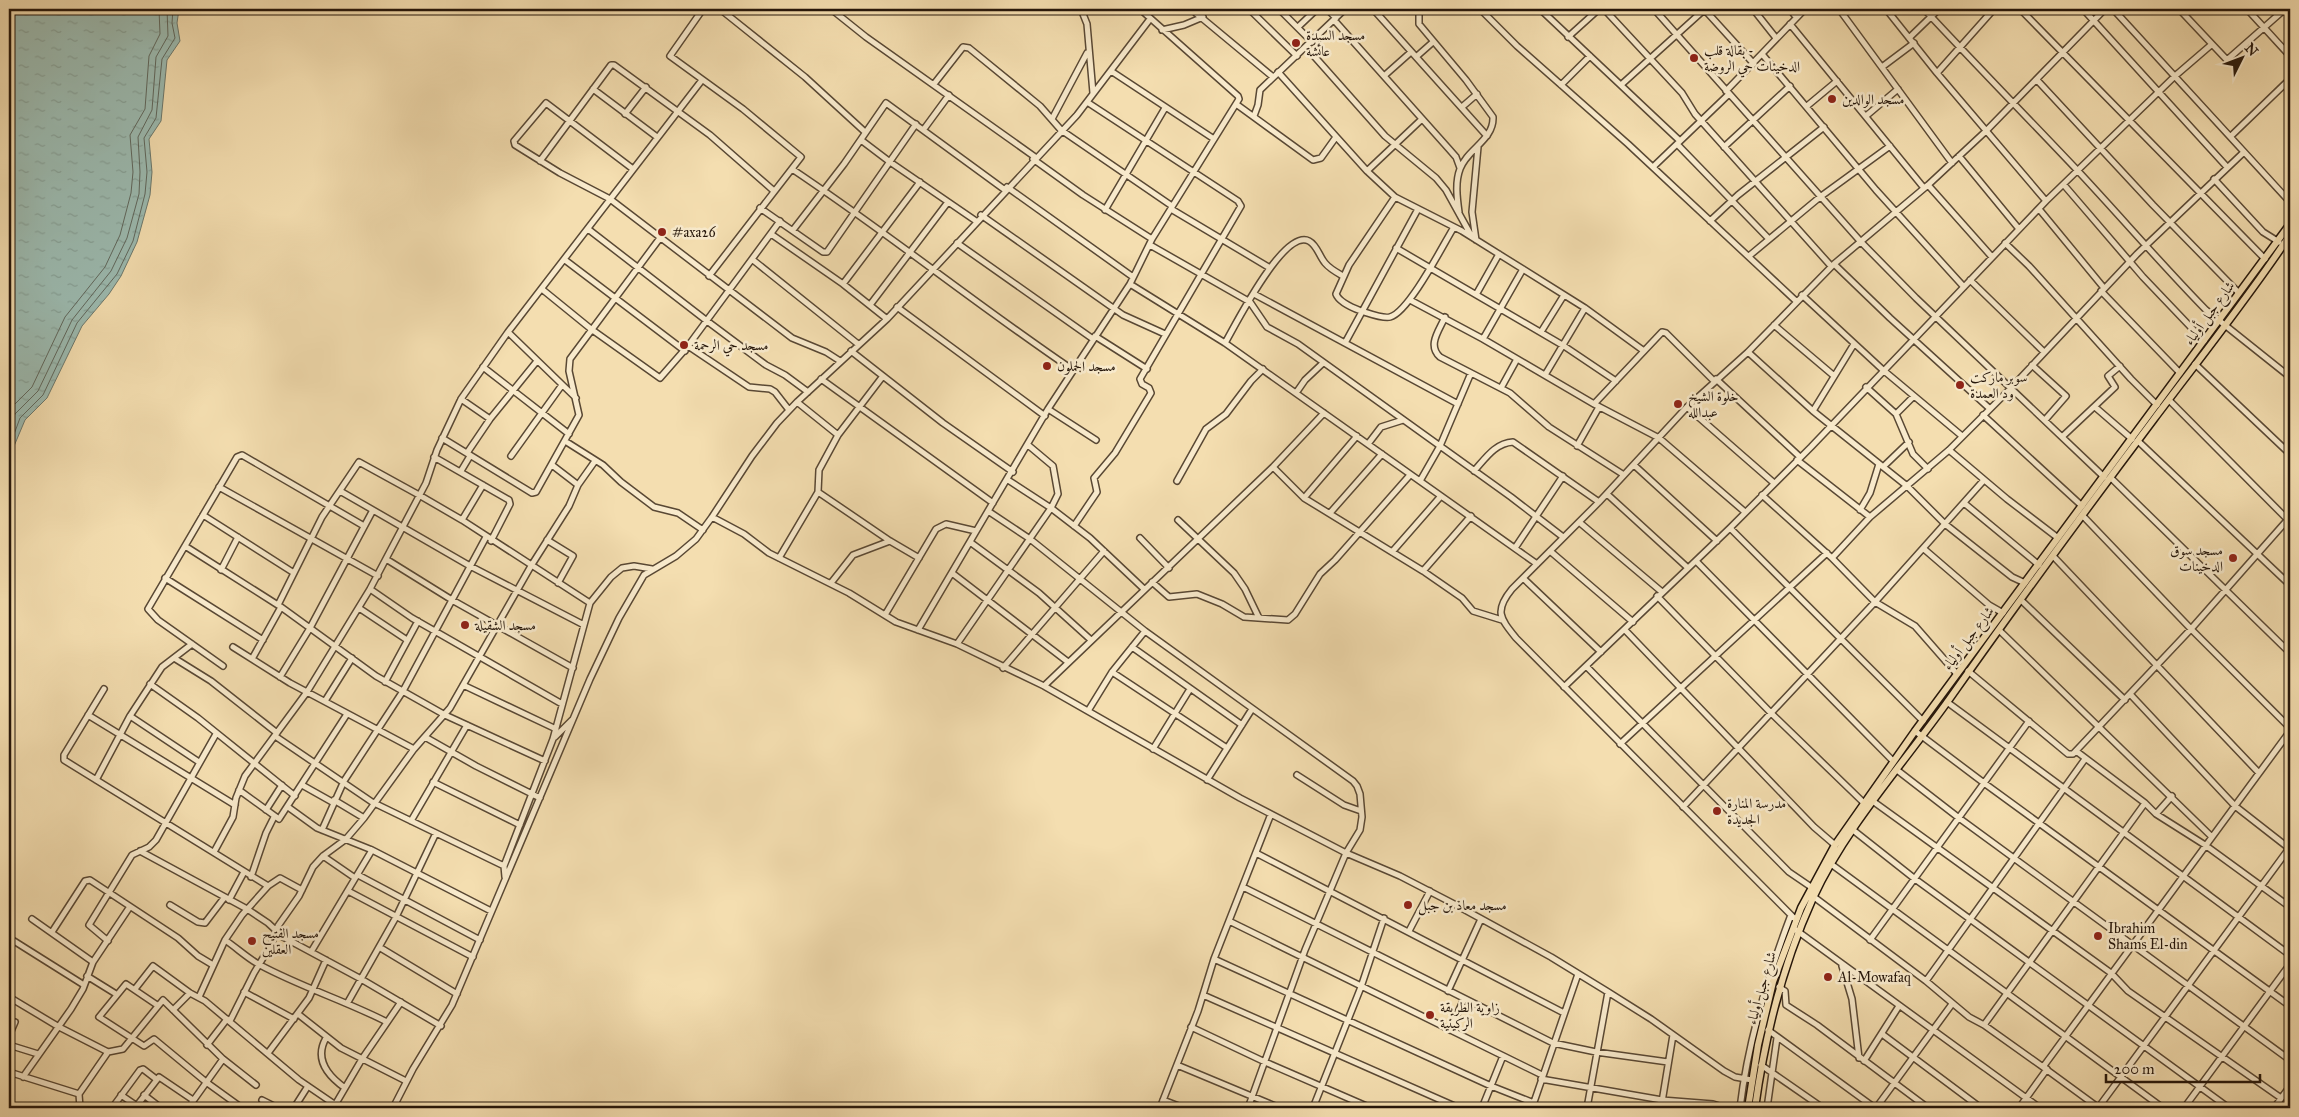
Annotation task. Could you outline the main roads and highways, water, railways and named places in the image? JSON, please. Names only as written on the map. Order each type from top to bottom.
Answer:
[{"type":"main road","name":"شارع جبل أولياء","points":[[2135,440],[2180,373],[2204,341],[2222,322],[2280,243],[2290,224]]},
{"type":"main road","name":"شارع جبل أولياء","points":[[1748,1108],[1768,999],[1796,930],[1831,864],[1853,830],[2053,556],[2082,506],[2169,400],[2195,364],[2239,293],[2265,258],[2290,235]]},
{"type":"main road","name":"شارع جبل أولياء","points":[[1755,1108],[1768,1030],[1796,930],[1796,920],[1810,887],[1835,845],[1915,730],[2058,538],[2083,516],[2107,477]]},
{"type":"water","points":[[9,9],[179,9],[177,23],[180,41],[167,60],[161,121],[149,139],[152,172],[150,195],[137,242],[121,276],[109,294],[82,326],[47,398],[25,420],[9,458]]},
{"type":"place","name":"مسجد السيدة عائشة","points":[[1296,43]]},
{"type":"place","name":"بقالة قلب - الدخينات حي الروضة","points":[[1694,58]]},
{"type":"place","name":"مسجد الوالدين","points":[[1832,99]]},
{"type":"place","name":"#axa26","points":[[662,232]]},
{"type":"place","name":"مسجد حي الرحمة","points":[[684,345]]},
{"type":"place","name":"مسجد الجملون","points":[[1047,366]]},
{"type":"place","name":"سوبر ماركت ود العمدة","points":[[1960,385]]},
{"type":"place","name":"خلوة الشيخ عبدالله","points":[[1678,404]]},
{"type":"place","name":"مسجد سوق الدخينات","points":[[2233,558]]},
{"type":"place","name":"مسجد الشقيلة","points":[[465,625]]},
{"type":"place","name":"مدرسة المنارة الجديدة","points":[[1717,811]]},
{"type":"place","name":"مسجد معاذ بن جبل","points":[[1408,905]]},
{"type":"place","name":"Ibrahim Shams El-din","points":[[2098,936]]},
{"type":"place","name":"مسجد الفتيح العقلين","points":[[252,941]]},
{"type":"place","name":"Al-Mowafaq","points":[[1828,977]]},
{"type":"place","name":"زاوية الطريقة الركينية","points":[[1430,1015]]}]
